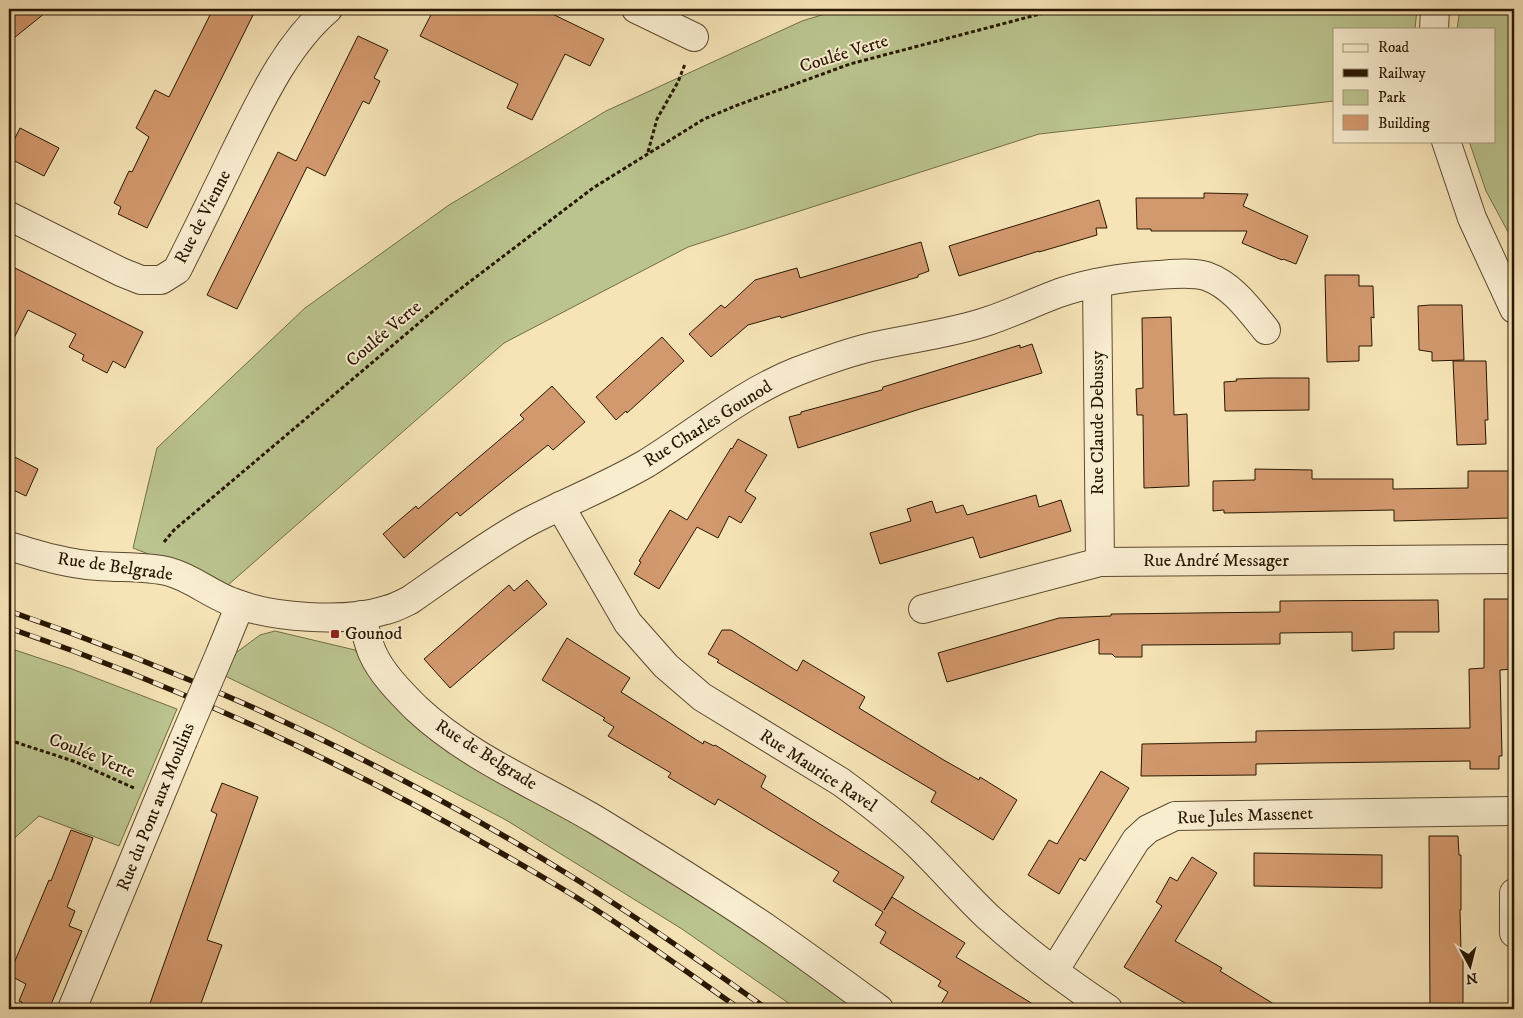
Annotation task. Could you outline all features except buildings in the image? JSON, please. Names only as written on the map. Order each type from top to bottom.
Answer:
[{"type":"street","name":"Rue de Vienne","points":[[9,216],[121,272],[141,280],[161,280],[170,275],[177,270],[251,121],[276,76],[304,34],[328,9]]},
{"type":"street","points":[[636,9],[694,37]]},
{"type":"street","points":[[1434,28],[1436,9]]},
{"type":"street","points":[[1446,142],[1472,218],[1514,310]]},
{"type":"street","name":"Rue Charles Gounod","points":[[361,615],[385,611],[410,600],[506,534],[627,474],[648,462],[732,405],[796,372],[846,354],[871,347],[968,328],[1061,293],[1097,283],[1160,274],[1204,276],[1217,281],[1231,291],[1266,330]]},
{"type":"street","name":"Rue Claude Debussy","points":[[1097,283],[1100,562]]},
{"type":"street","name":"Rue Maurice Ravel","points":[[560,506],[616,605],[644,644],[666,666],[702,696],[841,782],[866,800],[916,842],[995,923],[1054,970],[1108,1009]]},
{"type":"street","name":"Rue de Belgrade","points":[[9,546],[63,562],[170,572],[240,606],[293,615],[336,617],[361,615],[372,652],[378,663],[401,692],[444,731],[485,759],[588,816],[700,885],[771,932],[879,1009]]},
{"type":"street","name":"Rue André Messager","points":[[924,609],[1100,562],[1514,559]]},
{"type":"street","name":"Rue du Pont aux Moulins","points":[[72,1009],[240,606]]},
{"type":"street","name":"Rue Jules Massenet","points":[[1054,970],[1136,840],[1148,829],[1175,816],[1514,811]]},
{"type":"street","points":[[1514,892],[1514,933]]},
{"type":"path","name":"Coulée Verte","points":[[163,545],[174,530],[450,296],[593,188],[648,153],[718,112],[830,71],[905,49],[1059,9]]},
{"type":"path","points":[[648,153],[657,120],[678,82],[694,37]]},
{"type":"path","name":"Coulée Verte","points":[[9,740],[76,762],[142,791]]},
{"type":"green space","points":[[841,9],[1417,9],[1415,28],[1333,28],[1333,101],[1039,134],[688,247],[504,343],[228,585],[133,548],[157,448],[305,308],[449,205],[606,111],[802,21]]},
{"type":"green space","points":[[1460,9],[1514,9],[1514,243],[1486,191],[1469,142],[1496,142],[1496,28],[1457,28]]},
{"type":"green space","points":[[275,631],[355,650],[379,683],[869,1009],[797,1009],[682,929],[506,820],[330,727],[221,674],[226,662],[237,652],[260,635]]},
{"type":"green space","points":[[9,648],[72,669],[177,709],[119,846],[39,816],[9,843]]},
{"type":"railway","points":[[9,611],[83,637],[228,696],[369,763],[439,799],[599,894],[672,942],[767,1009]]},
{"type":"railway","points":[[9,628],[81,654],[222,712],[292,743],[428,812],[584,902],[740,1009]]},
{"type":"place","name":"Gounod","points":[[335,634]]}]
